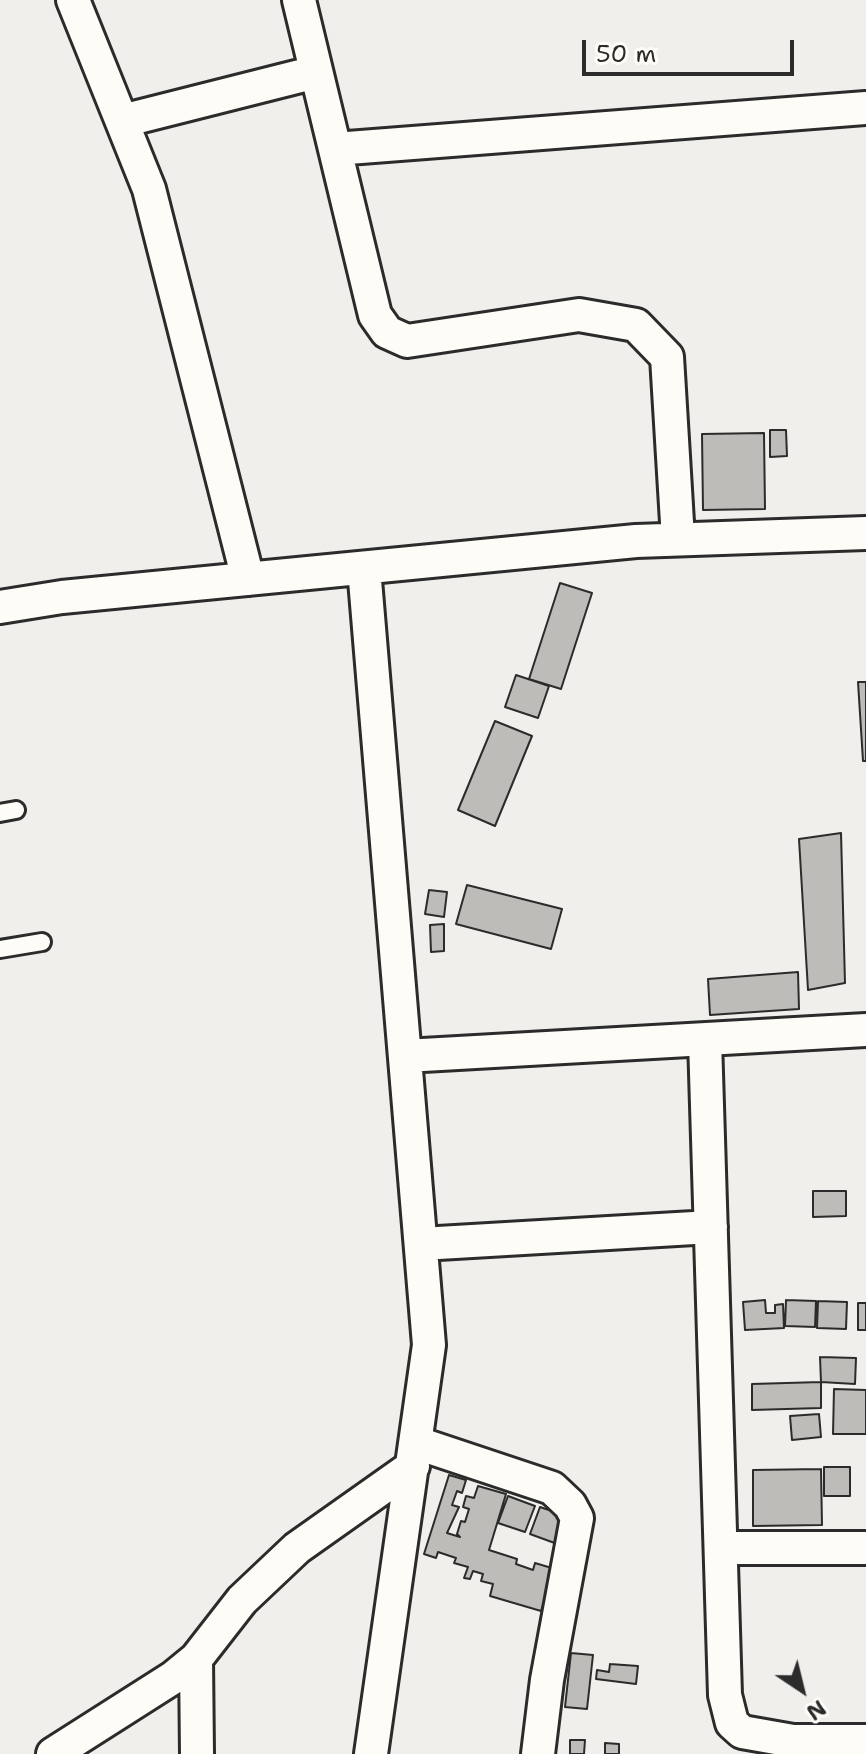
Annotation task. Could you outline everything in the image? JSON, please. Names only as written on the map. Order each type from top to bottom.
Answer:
[{"type":"street","points":[[73,0],[149,189],[248,579]]},
{"type":"street","points":[[299,0],[375,315],[387,332],[407,341],[579,315],[636,325],[667,357],[678,539]]},
{"type":"street","points":[[122,121],[316,72]]},
{"type":"street","points":[[335,149],[866,108]]},
{"type":"street","points":[[0,607],[248,579],[678,539],[866,533]]},
{"type":"street","points":[[364,568],[429,1345],[371,1754]]},
{"type":"street","points":[[405,1056],[866,1030]]},
{"type":"street","points":[[705,1040],[725,1695],[732,1723],[742,1732],[793,1741],[866,1741]]},
{"type":"street","points":[[421,1244],[711,1227]]},
{"type":"street","points":[[53,1754],[196,1659],[242,1600],[297,1548],[415,1455]]},
{"type":"street","points":[[415,1455],[552,1488],[570,1505],[577,1518],[547,1680],[538,1754]]},
{"type":"street","points":[[721,1548],[866,1548]]},
{"type":"street","points":[[196,1659],[197,1754]]},
{"type":"lane","points":[[0,949],[42,942]]},
{"type":"building","points":[[770,430],[786,430],[787,456],[770,457]]},
{"type":"building","points":[[764,433],[765,509],[703,510],[702,434]]},
{"type":"building","points":[[560,583],[592,593],[561,689],[529,679]]},
{"type":"building","points":[[516,675],[549,686],[538,718],[505,707]]},
{"type":"building","points":[[858,682],[866,682],[866,761],[863,761]]},
{"type":"building","points":[[495,721],[532,736],[495,826],[458,810]]},
{"type":"building","points":[[841,833],[845,983],[808,990],[799,839]]},
{"type":"building","points":[[467,885],[562,909],[551,949],[456,924]]},
{"type":"building","points":[[429,890],[447,892],[444,917],[425,914]]},
{"type":"building","points":[[444,924],[444,951],[431,952],[430,925]]},
{"type":"building","points":[[798,972],[799,1009],[710,1015],[708,979]]},
{"type":"building","points":[[813,1191],[846,1191],[846,1216],[813,1217]]},
{"type":"building","points":[[765,1300],[766,1313],[775,1313],[775,1305],[783,1304],[784,1328],[745,1330],[743,1302]]},
{"type":"building","points":[[786,1300],[816,1301],[815,1327],[785,1326]]},
{"type":"building","points":[[818,1301],[847,1302],[846,1329],[817,1328]]},
{"type":"building","points":[[858,1303],[866,1303],[866,1330],[858,1330]]},
{"type":"building","points":[[820,1357],[856,1358],[855,1384],[821,1382]]},
{"type":"building","points":[[821,1382],[821,1408],[752,1410],[752,1384]]},
{"type":"building","points":[[834,1389],[866,1390],[866,1434],[833,1434]]},
{"type":"building","points":[[819,1414],[821,1437],[792,1440],[790,1416]]},
{"type":"building","points":[[824,1467],[850,1467],[850,1496],[824,1496]]},
{"type":"building","points":[[821,1469],[822,1525],[753,1526],[753,1470]]},
{"type":"building","points":[[449,1475],[466,1480],[462,1493],[457,1491],[452,1505],[459,1507],[447,1533],[460,1537],[457,1534],[461,1521],[465,1522],[469,1509],[463,1507],[466,1496],[474,1498],[478,1486],[506,1494],[489,1550],[517,1559],[516,1564],[533,1570],[535,1563],[555,1569],[541,1611],[490,1596],[493,1584],[481,1581],[483,1574],[473,1571],[470,1579],[464,1578],[468,1567],[454,1563],[456,1558],[438,1552],[436,1558],[424,1554]]},
{"type":"building","points":[[508,1496],[535,1506],[525,1532],[498,1523]]},
{"type":"building","points":[[540,1507],[570,1517],[560,1545],[530,1534]]},
{"type":"building","points":[[571,1653],[593,1655],[587,1709],[565,1707]]},
{"type":"building","points":[[610,1664],[638,1666],[636,1684],[596,1679],[597,1670],[609,1672]]},
{"type":"building","points":[[570,1740],[585,1740],[584,1754],[570,1754]]},
{"type":"building","points":[[605,1743],[619,1744],[619,1754],[605,1754]]}]
